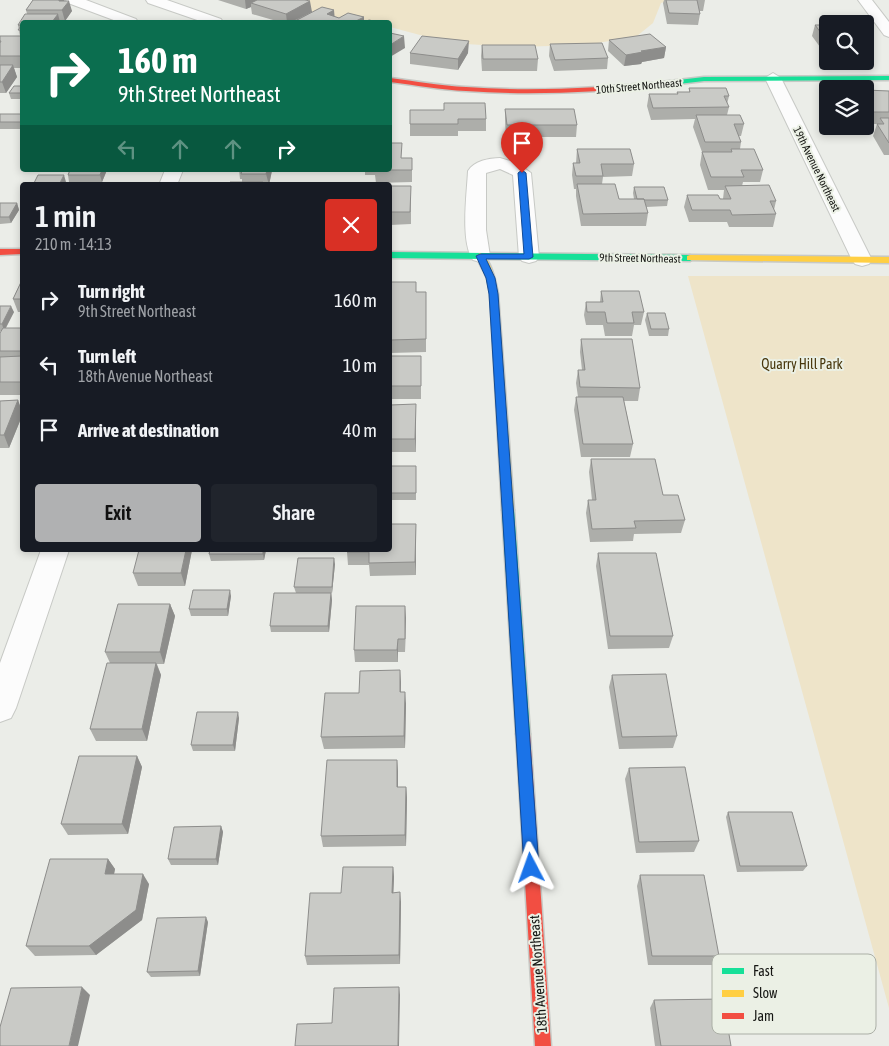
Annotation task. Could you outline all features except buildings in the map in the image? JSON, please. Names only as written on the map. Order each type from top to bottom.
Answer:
[{"type":"street","points":[[73,0],[126,20]]},
{"type":"street","points":[[153,0],[210,20]]},
{"type":"street","points":[[865,0],[889,32]]},
{"type":"street","name":"19th Avenue Northeast","points":[[772,78],[862,260]]},
{"type":"street","name":"10th Street Northeast","points":[[392,80],[475,90],[533,92],[602,90],[704,79],[889,78]]},
{"type":"street","name":"18th Avenue Northeast","points":[[529,257],[522,173],[507,164],[488,164],[477,171],[476,230],[480,256],[491,278],[494,294],[543,1046]]},
{"type":"street","points":[[0,252],[20,252]]},
{"type":"street","name":"9th Street Northeast","points":[[392,255],[889,260]]},
{"type":"street","points":[[0,708],[54,552]]},
{"type":"green space","points":[[266,0],[671,0],[661,3],[653,23],[637,36],[587,45],[514,47],[450,43],[392,28],[392,20],[359,20],[312,12]]},
{"type":"green space","name":"Quarry Hill Park","points":[[688,276],[889,276],[889,1008],[876,961],[876,954],[874,954]]},
{"type":"traffic: fast","points":[[661,84],[704,79],[889,78]]},
{"type":"traffic: fast","points":[[392,255],[690,258]]},
{"type":"traffic: fast","points":[[508,510],[523,734]]},
{"type":"traffic: slow","points":[[480,256],[491,278],[494,294],[508,510]]},
{"type":"traffic: slow","points":[[690,258],[889,260]]},
{"type":"traffic: jam","points":[[392,80],[500,91],[569,90],[661,84]]},
{"type":"traffic: jam","points":[[0,252],[20,252]]},
{"type":"traffic: jam","points":[[523,734],[543,1046]]},
{"type":"route","points":[[522,173],[529,257],[480,256],[491,278],[494,294],[531,868]]}]
